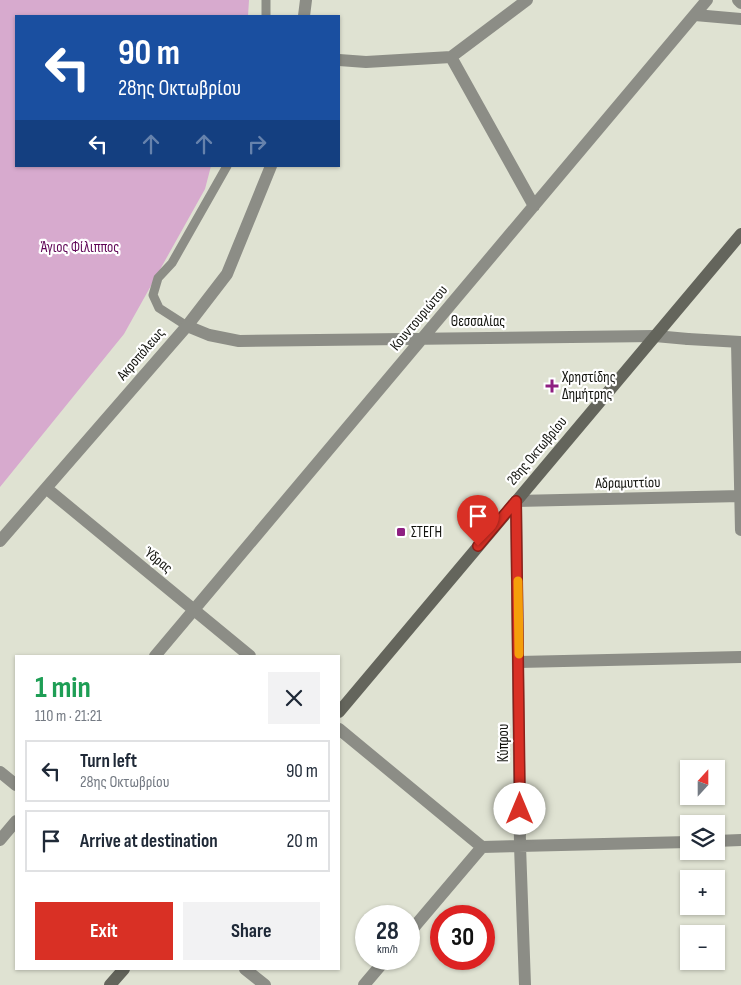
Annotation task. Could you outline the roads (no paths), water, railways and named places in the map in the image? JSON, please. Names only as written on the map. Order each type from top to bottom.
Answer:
[{"type":"main road","name":"28ης Οκτωβρίου","points":[[340,711],[741,234]]},
{"type":"main road","points":[[110,985],[123,970]]},
{"type":"street","points":[[304,15],[306,0]]},
{"type":"street","points":[[340,60],[366,62],[451,57],[527,0]]},
{"type":"street","name":"Κουντουριώτου","points":[[156,655],[708,0]]},
{"type":"street","points":[[738,0],[741,3]]},
{"type":"street","points":[[695,15],[741,19]]},
{"type":"street","points":[[451,57],[534,206]]},
{"type":"street","name":"Ακροπόλεως","points":[[0,541],[187,326],[227,274],[271,167]]},
{"type":"street","name":"Θεσσαλίας","points":[[187,326],[209,335],[239,341],[424,337],[654,336],[739,342]]},
{"type":"street","points":[[739,342],[741,530]]},
{"type":"street","name":"Ύδρας","points":[[46,488],[249,655]]},
{"type":"street","name":"Αδραμυττίου","points":[[516,501],[741,496]]},
{"type":"street","name":"Κύπρου","points":[[516,501],[520,846],[525,985]]},
{"type":"street","points":[[519,662],[741,657]]},
{"type":"street","points":[[340,730],[482,847],[680,842]]},
{"type":"street","points":[[0,772],[15,784]]},
{"type":"street","points":[[0,840],[15,822]]},
{"type":"street","points":[[725,841],[741,840]]},
{"type":"street","points":[[420,920],[482,847]]},
{"type":"street","points":[[246,970],[265,985]]},
{"type":"street","points":[[364,985],[377,970]]},
{"type":"lane","points":[[266,0],[266,15]]},
{"type":"lane","points":[[187,326],[159,308],[153,295],[158,278],[172,263],[227,167]]},
{"type":"place","name":"Χρηστίδης Δημήτρης","points":[[552,386]]},
{"type":"place","name":"ΣΤΕΓΗ","points":[[401,532]]},
{"type":"park label","name":"Άγιος Φίλιππος","points":[[80,247]]}]
